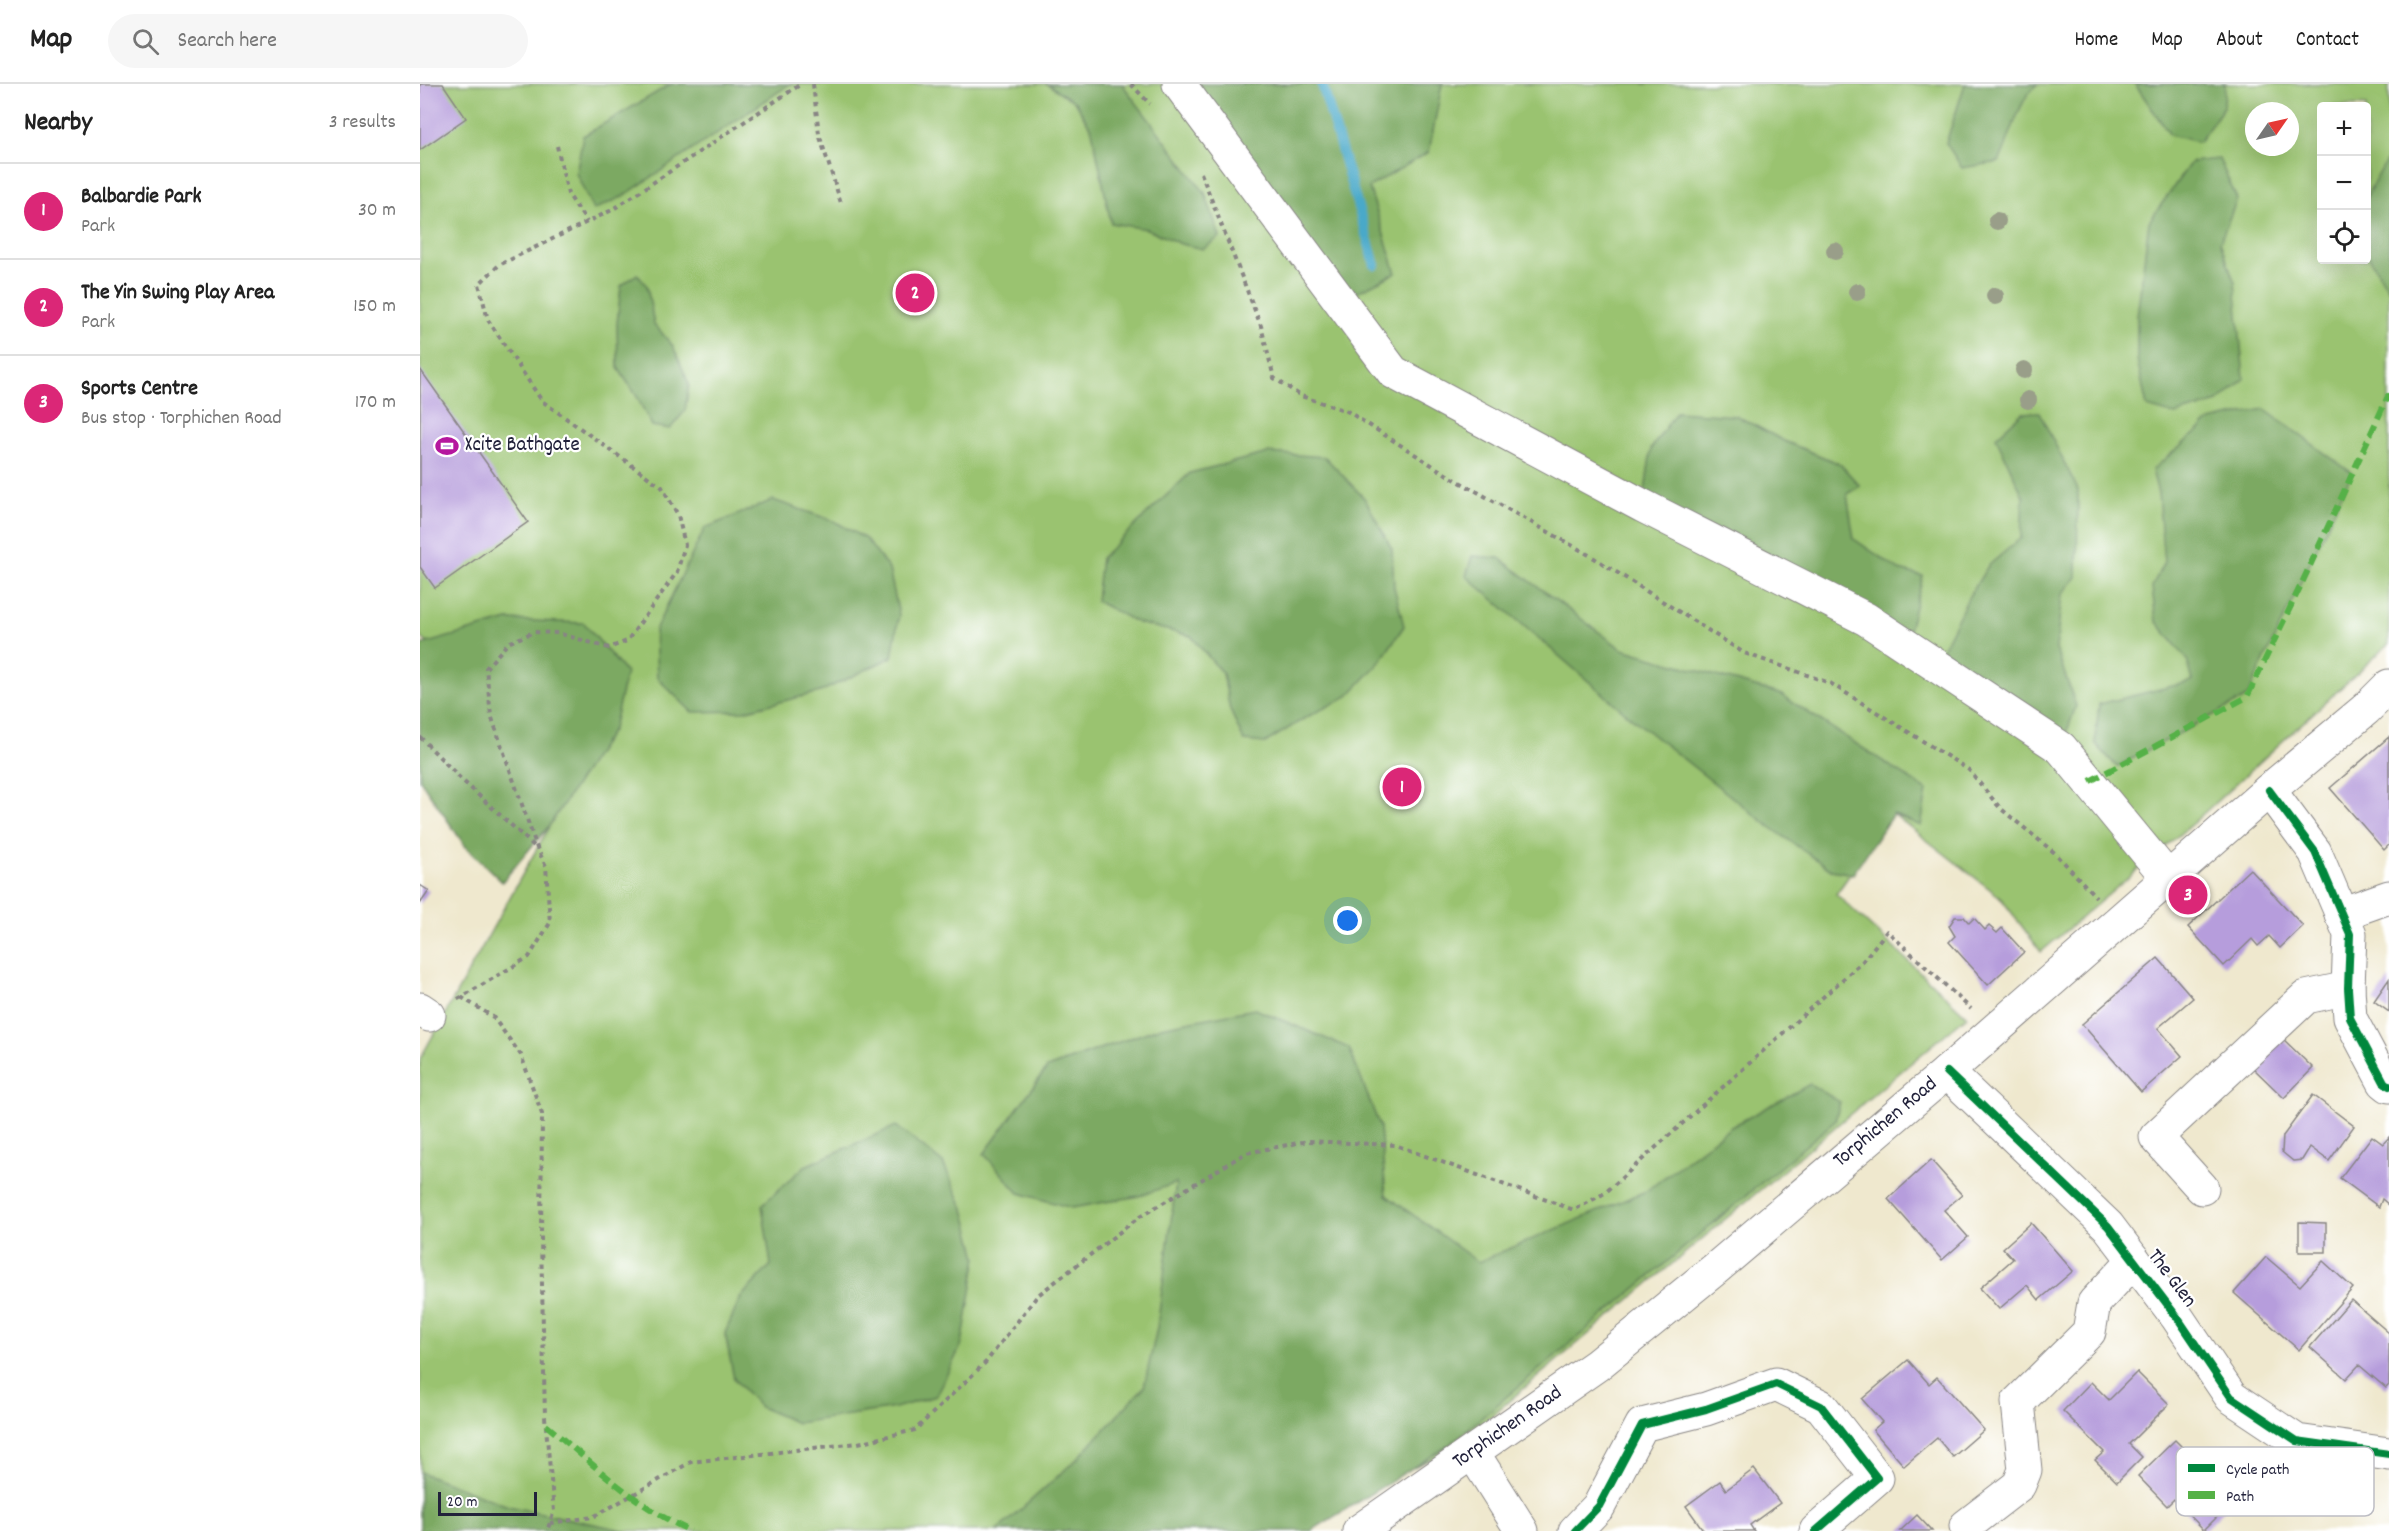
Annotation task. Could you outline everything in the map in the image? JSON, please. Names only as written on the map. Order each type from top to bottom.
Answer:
[{"type":"street","points":[[1179,84],[1392,372],[1643,506],[1866,619],[2061,748],[2168,878]]},
{"type":"street","name":"Torphichen Road","points":[[1359,1531],[1597,1365],[1723,1262],[1947,1072],[2269,790],[2366,709],[2389,686]]},
{"type":"street","points":[[2269,790],[2315,852],[2350,934],[2348,988],[2350,1018],[2384,1082],[2389,1086]]},
{"type":"street","points":[[2341,914],[2389,897]]},
{"type":"street","points":[[2202,1188],[2156,1137],[2306,998],[2348,988]]},
{"type":"street","name":"The Glen","points":[[1947,1072],[2108,1226],[2172,1311],[2231,1397],[2297,1441],[2339,1447]]},
{"type":"street","points":[[1966,1526],[2019,1485],[2025,1470],[2018,1402],[2089,1332],[2094,1303],[2134,1260]]},
{"type":"street","points":[[1575,1531],[1599,1506],[1642,1425],[1706,1409],[1776,1384],[1821,1406],[1877,1478],[1816,1531]]},
{"type":"street","name":"The Glen","points":[[2374,1452],[2389,1454]]},
{"type":"street","points":[[1473,1453],[1522,1531]]},
{"type":"path","points":[[424,1012],[461,997],[529,957],[550,923],[546,866],[537,848],[491,716],[486,668],[508,644],[534,632],[558,633],[609,648],[627,641],[677,572],[685,545],[678,515],[662,487],[542,401],[488,320],[479,284],[499,265],[612,210],[801,84]]},
{"type":"path","points":[[813,84],[819,134],[842,206]]},
{"type":"path","points":[[1131,84],[1154,108]]},
{"type":"path","points":[[557,146],[568,194],[587,222]]},
{"type":"path","points":[[1195,166],[1202,176],[1261,326],[1274,378],[1301,396],[1347,411],[1449,476],[1591,556],[1744,653],[1830,683],[1969,770],[2000,808],[2056,854],[2119,921]]},
{"type":"path","points":[[420,737],[463,781],[537,848]]},
{"type":"path","points":[[550,1523],[593,1517],[691,1462],[858,1443],[915,1430],[986,1362],[1038,1295],[1138,1218],[1246,1153],[1308,1141],[1395,1145],[1574,1210],[1605,1193],[1862,962],[1887,931],[1994,1030]]},
{"type":"path","points":[[461,997],[493,1017],[521,1055],[542,1114],[541,1240],[545,1417],[554,1511],[547,1531]]},
{"type":"green space","points":[[420,84],[2389,84],[2389,644],[2193,823],[2041,952],[2000,897],[1893,814],[1836,894],[1967,1016],[1447,1453],[1259,1531],[544,1531],[420,1491],[420,1059],[586,760],[420,637]]},
{"type":"green space","points":[[671,84],[790,84],[622,197],[593,210],[576,173],[583,136]]},
{"type":"green space","points":[[1047,84],[1122,84],[1205,193],[1220,237],[1203,249],[1181,244],[1147,229],[1111,223],[1092,130],[1075,102]]},
{"type":"green space","points":[[1179,84],[1442,84],[1429,152],[1369,187],[1396,273],[1339,301]]},
{"type":"green space","points":[[1965,84],[2038,84],[2031,90],[2020,109],[1999,162],[1962,168],[1946,143]]},
{"type":"green space","points":[[2135,84],[2225,84],[2224,107],[2199,142],[2170,135]]},
{"type":"green space","points":[[2389,156],[2389,290],[2371,261],[2371,188]]},
{"type":"green space","points":[[2219,159],[2237,199],[2220,242],[2235,283],[2244,379],[2218,402],[2175,415],[2147,407],[2137,359],[2137,316],[2149,222],[2191,162]]},
{"type":"green space","points":[[637,274],[647,286],[654,324],[673,346],[689,384],[685,411],[670,429],[652,426],[636,395],[618,368],[617,324],[621,286]]},
{"type":"green space","points":[[2264,409],[2352,473],[2247,697],[2117,767],[2095,743],[2099,704],[2193,681],[2187,659],[2156,621],[2152,587],[2164,562],[2158,493],[2152,470],[2210,421]]},
{"type":"green space","points":[[1676,412],[1737,416],[1784,441],[1840,464],[1860,486],[1847,494],[1854,539],[1899,570],[1923,576],[1905,645],[1643,506],[1651,449]]},
{"type":"green space","points":[[2039,412],[2078,490],[2077,577],[2062,594],[2056,649],[2076,706],[2061,748],[1934,665],[1969,596],[1988,566],[2021,538],[2023,496],[1996,437],[2022,413]]},
{"type":"green space","points":[[1268,453],[1325,457],[1365,499],[1392,549],[1394,587],[1404,626],[1379,663],[1348,696],[1305,718],[1265,743],[1244,741],[1230,710],[1223,674],[1191,636],[1138,623],[1096,601],[1101,558],[1190,473]]},
{"type":"green space","points":[[773,500],[834,521],[866,539],[889,569],[899,615],[892,657],[820,692],[743,711],[692,712],[657,678],[655,630],[705,528]]},
{"type":"green space","points":[[1472,556],[1499,558],[1622,649],[1780,694],[1927,790],[1921,826],[1893,814],[1853,874],[1831,870],[1766,824],[1629,716],[1466,576]]},
{"type":"green space","points":[[508,620],[584,623],[626,673],[613,729],[549,826],[502,882],[465,846],[420,780],[420,645]]},
{"type":"green space","points":[[1255,1009],[1349,1048],[1380,1127],[1386,1195],[1478,1262],[1646,1191],[1731,1127],[1810,1084],[1840,1102],[1835,1121],[1448,1446],[1311,1531],[997,1531],[1078,1458],[1144,1387],[1157,1328],[1176,1183],[1139,1196],[1072,1208],[1019,1193],[984,1154],[1047,1068],[1161,1027]]},
{"type":"green space","points":[[896,1126],[943,1163],[964,1209],[977,1257],[962,1344],[936,1396],[895,1408],[797,1423],[760,1407],[734,1379],[725,1333],[741,1297],[771,1265],[762,1205],[805,1166]]},
{"type":"green space","points":[[420,1472],[508,1506],[627,1531],[420,1531]]},
{"type":"building","points":[[420,84],[443,84],[466,118],[420,150]]},
{"type":"building","name":"Xcite Bathgate","points":[[420,369],[528,522],[435,588],[420,567]]},
{"type":"building","points":[[2389,737],[2389,845],[2384,850],[2330,788]]},
{"type":"building","points":[[2250,869],[2303,926],[2280,948],[2269,936],[2258,946],[2252,939],[2224,966],[2188,927]]},
{"type":"building","points":[[420,885],[429,891],[420,904]]},
{"type":"building","points":[[1955,917],[1964,917],[1969,923],[1974,918],[1985,930],[1989,926],[1997,933],[2002,928],[2024,952],[1988,985],[1949,942],[1955,936],[1949,926]]},
{"type":"building","points":[[2158,958],[2193,998],[2158,1028],[2182,1056],[2141,1092],[2082,1024]]},
{"type":"building","points":[[2389,979],[2389,1012],[2374,1001]]},
{"type":"building","points":[[2280,1036],[2313,1068],[2284,1098],[2251,1066]]},
{"type":"building","points":[[2313,1095],[2354,1126],[2329,1161],[2310,1147],[2302,1160],[2293,1161],[2282,1152],[2283,1136]]},
{"type":"building","points":[[2372,1136],[2383,1144],[2389,1137],[2389,1205],[2382,1199],[2379,1207],[2340,1178]]},
{"type":"building","points":[[1931,1160],[1962,1195],[1944,1210],[1968,1237],[1942,1260],[1888,1199]]},
{"type":"building","points":[[2299,1222],[2326,1223],[2326,1252],[2299,1252]]},
{"type":"building","points":[[2031,1223],[2073,1271],[2039,1300],[2027,1285],[1999,1309],[1980,1288],[2013,1259],[2003,1248]]},
{"type":"building","points":[[2266,1257],[2300,1286],[2323,1261],[2353,1288],[2299,1350],[2234,1293]]},
{"type":"building","points":[[2351,1300],[2389,1333],[2389,1385],[2386,1388],[2359,1365],[2346,1379],[2310,1347]]},
{"type":"building","points":[[1908,1360],[1929,1384],[1937,1377],[1984,1430],[1953,1457],[1937,1438],[1904,1466],[1873,1430],[1882,1422],[1862,1399]]},
{"type":"building","points":[[2137,1372],[2169,1404],[2129,1444],[2142,1457],[2117,1482],[2095,1460],[2104,1452],[2063,1411],[2091,1382],[2109,1400]]},
{"type":"building","points":[[2175,1440],[2182,1447],[2176,1447],[2176,1501],[2174,1499],[2167,1506],[2138,1476]]},
{"type":"building","points":[[1754,1469],[1780,1503],[1750,1525],[1754,1531],[1704,1531],[1686,1506],[1720,1481],[1726,1490]]},
{"type":"building","points":[[1917,1515],[1932,1531],[1900,1531]]},
{"type":"building","points":[[2190,1516],[2218,1516],[2204,1530]]},
{"type":"waterway","points":[[1322,84],[1375,265]]},
{"type":"marked path","points":[[2090,781],[2247,697],[2389,394]]},
{"type":"marked path","points":[[546,1425],[633,1497],[691,1531]]},
{"type":"cycle path","points":[[2269,790],[2315,852],[2350,934],[2348,988],[2350,1018],[2384,1082],[2389,1086]]},
{"type":"cycle path","points":[[1947,1072],[2108,1226],[2177,1317],[2231,1397],[2297,1441],[2339,1447]]},
{"type":"cycle path","points":[[1575,1531],[1599,1506],[1642,1425],[1706,1409],[1776,1384],[1821,1406],[1877,1478],[1816,1531]]},
{"type":"cycle path","points":[[2374,1452],[2389,1454]]},
{"type":"place","name":"The Yin Swing Play Area","points":[[915,293]]},
{"type":"place","name":"Xcite Bathgate","points":[[447,446]]},
{"type":"place","name":"Balbardie Park","points":[[1402,787]]},
{"type":"place","name":"Sports Centre","points":[[2188,895]]}]
